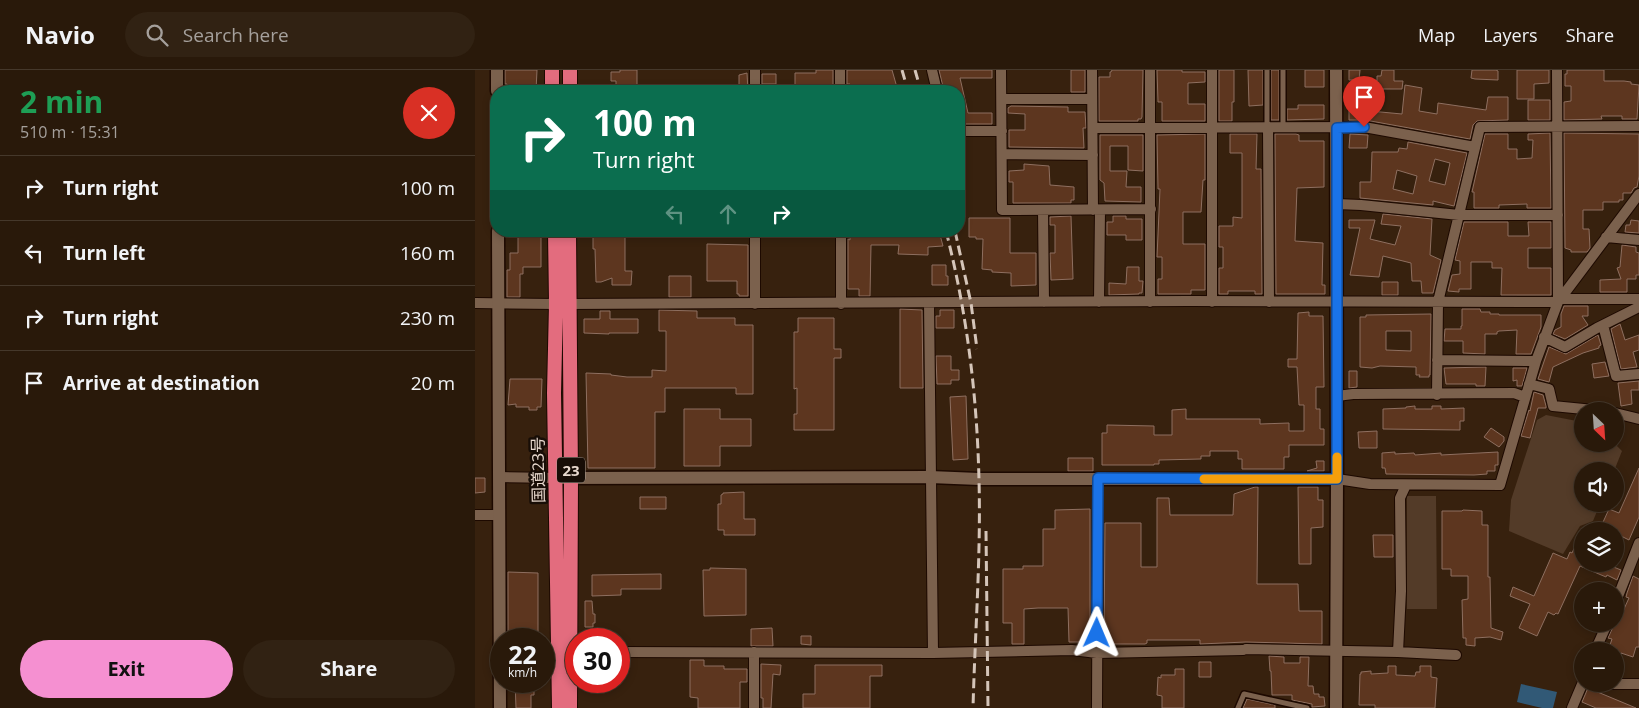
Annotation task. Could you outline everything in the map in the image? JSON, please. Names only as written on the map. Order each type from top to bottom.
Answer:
[{"type":"highway","points":[[552,70],[552,85]]},
{"type":"highway","points":[[570,70],[570,85]]},
{"type":"highway","name":"国道23号","points":[[556,237],[562,304],[571,478],[573,628]]},
{"type":"highway","name":"国道23号","points":[[559,708],[555,393],[568,237]]},
{"type":"highway","name":"国道23号","points":[[570,708],[571,693]]},
{"type":"street","points":[[497,70],[497,85]]},
{"type":"street","points":[[755,70],[755,85]]},
{"type":"street","points":[[840,70],[840,85]]},
{"type":"street","points":[[932,70],[936,85]]},
{"type":"street","points":[[1001,70],[1002,210],[1151,209]]},
{"type":"street","points":[[1092,70],[1093,155],[1097,210],[1099,302]]},
{"type":"street","points":[[1149,70],[1150,302]]},
{"type":"street","points":[[1212,70],[1212,302]]},
{"type":"street","points":[[1336,70],[1336,708]]},
{"type":"street","points":[[1557,70],[1558,301]]},
{"type":"street","points":[[1002,99],[1092,100]]},
{"type":"street","points":[[1437,395],[1437,302],[1480,127],[1639,126]]},
{"type":"street","points":[[1267,127],[1269,302]]},
{"type":"street","points":[[1093,128],[1364,127],[1475,147]]},
{"type":"street","points":[[965,131],[1002,131]]},
{"type":"street","points":[[1001,154],[1093,155]]},
{"type":"street","points":[[499,477],[1337,479],[1370,484],[1500,485],[1536,361],[1558,301],[1639,194]]},
{"type":"street","points":[[1337,204],[1459,214],[1558,215]]},
{"type":"street","points":[[1043,210],[1044,302]]},
{"type":"street","points":[[498,237],[500,708]]},
{"type":"street","points":[[755,237],[755,304]]},
{"type":"street","points":[[841,237],[841,304]]},
{"type":"street","points":[[1606,237],[1639,240]]},
{"type":"street","points":[[475,303],[1437,302],[1639,299]]},
{"type":"street","points":[[929,303],[933,653]]},
{"type":"street","points":[[1544,337],[1565,347],[1639,307]]},
{"type":"street","points":[[1603,325],[1616,376],[1639,374]]},
{"type":"street","points":[[1437,360],[1536,361]]},
{"type":"street","points":[[1529,384],[1549,389],[1553,406],[1574,408]]},
{"type":"street","points":[[1337,396],[1353,394],[1514,394],[1525,398]]},
{"type":"street","points":[[1624,415],[1639,419]]},
{"type":"street","points":[[1097,708],[1098,478]]},
{"type":"street","points":[[1398,652],[1401,591],[1400,498],[1405,485]]},
{"type":"street","points":[[475,515],[499,515]]},
{"type":"street","points":[[1624,582],[1639,543]]},
{"type":"street","points":[[630,652],[933,653],[1245,649],[1456,655]]},
{"type":"street","points":[[754,652],[754,708]]},
{"type":"street","points":[[1624,684],[1639,684]]},
{"type":"street","points":[[1572,708],[1578,692]]},
{"type":"lane","points":[[1267,70],[1267,127]]},
{"type":"lane","points":[[1283,70],[1283,127]]},
{"type":"lane","points":[[1238,708],[1244,694],[1307,708]]},
{"type":"shaded area","points":[[1546,415],[1574,420],[1574,452],[1622,452],[1618,462],[1574,462],[1574,512],[1597,512],[1593,521],[1574,522],[1574,536],[1563,554],[1509,531],[1511,500],[1537,420]]},
{"type":"shaded area","points":[[1407,496],[1436,496],[1437,609],[1407,609]]},
{"type":"water","points":[[1521,684],[1557,692],[1553,708],[1542,708],[1517,702]]},
{"type":"building","points":[[505,70],[537,70],[536,85],[505,84]]},
{"type":"building","points":[[620,70],[637,70],[637,85],[616,85],[616,81],[611,81],[611,72],[620,72]]},
{"type":"building","points":[[816,70],[833,70],[833,85],[795,85],[795,73],[816,73]]},
{"type":"building","points":[[847,70],[892,70],[896,85],[850,85],[847,84]]},
{"type":"building","points":[[939,70],[992,70],[992,78],[960,78],[962,85],[943,85]]},
{"type":"building","points":[[1071,70],[1085,70],[1085,92],[1071,92]]},
{"type":"building","points":[[1112,70],[1143,70],[1142,117],[1138,121],[1099,121],[1099,77],[1110,77]]},
{"type":"building","points":[[1157,70],[1205,72],[1205,82],[1188,83],[1188,104],[1205,104],[1205,121],[1162,121],[1162,102],[1158,102]]},
{"type":"building","points":[[1219,70],[1234,70],[1232,121],[1219,121]]},
{"type":"building","points":[[1248,70],[1263,70],[1263,105],[1249,106]]},
{"type":"building","points":[[1271,70],[1279,70],[1279,120],[1271,120]]},
{"type":"building","points":[[1305,70],[1324,70],[1324,87],[1305,87]]},
{"type":"building","points":[[1349,70],[1360,70],[1359,80],[1349,80]]},
{"type":"building","points":[[1382,70],[1394,70],[1394,81],[1403,81],[1402,89],[1370,90],[1370,111],[1402,114],[1405,85],[1422,88],[1419,111],[1437,114],[1438,103],[1486,110],[1488,97],[1508,97],[1508,120],[1477,121],[1473,125],[1470,139],[1365,120],[1349,120],[1349,110],[1362,109],[1362,90],[1354,89],[1354,81],[1377,81],[1377,76],[1381,76]]},
{"type":"building","points":[[1472,70],[1496,70],[1498,71],[1498,80],[1471,78]]},
{"type":"building","points":[[1517,70],[1549,70],[1549,83],[1534,84],[1534,99],[1517,99]]},
{"type":"building","points":[[1567,70],[1604,70],[1604,81],[1624,81],[1639,85],[1637,119],[1622,119],[1622,116],[1601,116],[1602,119],[1564,120],[1564,102],[1571,101],[1571,86],[1565,86]]},
{"type":"building","points":[[747,73],[748,85],[739,85],[739,75]]},
{"type":"building","points":[[762,74],[776,74],[776,84],[762,84]]},
{"type":"building","points":[[965,100],[968,113],[992,113],[992,124],[965,124]]},
{"type":"building","points":[[1528,100],[1550,100],[1550,120],[1528,120]]},
{"type":"building","points":[[1298,105],[1324,105],[1324,119],[1287,120],[1287,109],[1298,109]]},
{"type":"building","points":[[1011,106],[1068,107],[1068,112],[1085,112],[1086,128],[1083,128],[1084,148],[1009,147],[1009,130],[1025,130],[1025,114],[1008,113],[1008,108]]},
{"type":"building","points":[[1550,133],[1551,208],[1527,208],[1527,204],[1499,205],[1499,208],[1474,208],[1474,192],[1472,192],[1485,134],[1508,134],[1508,149],[1517,149],[1517,159],[1532,158],[1533,140],[1528,140],[1528,134]]},
{"type":"building","points":[[1564,133],[1639,134],[1639,176],[1637,187],[1631,193],[1623,193],[1623,200],[1619,200],[1619,202],[1603,202],[1603,210],[1583,210],[1583,229],[1589,229],[1590,248],[1587,252],[1571,252],[1571,250],[1565,248]]},
{"type":"building","points":[[1205,134],[1205,180],[1203,180],[1201,212],[1183,212],[1183,244],[1205,244],[1205,290],[1191,290],[1191,294],[1158,294],[1158,279],[1162,279],[1162,257],[1157,257],[1160,189],[1158,189],[1157,135]]},
{"type":"building","points":[[1230,134],[1257,134],[1256,169],[1261,169],[1262,294],[1255,294],[1255,291],[1228,291],[1228,294],[1219,294],[1219,268],[1223,268],[1223,247],[1219,247],[1219,226],[1233,226],[1233,217],[1242,218],[1242,153],[1230,153]]},
{"type":"building","points":[[1275,134],[1296,134],[1299,135],[1299,141],[1324,141],[1324,187],[1297,188],[1295,241],[1323,243],[1322,285],[1325,285],[1325,294],[1276,294]]},
{"type":"building","points":[[1350,134],[1368,135],[1367,148],[1349,148]]},
{"type":"building","points":[[1100,135],[1143,135],[1143,171],[1128,170],[1128,146],[1110,146],[1110,171],[1127,171],[1126,187],[1141,187],[1141,202],[1105,201],[1104,183],[1100,180]]},
{"type":"building","points":[[1408,142],[1467,153],[1454,206],[1433,201],[1433,205],[1360,198],[1360,182],[1371,182],[1372,152],[1398,152],[1399,148],[1407,149]],"holes":[[[1435,159],[1450,163],[1445,185],[1429,181]],[[1397,170],[1417,176],[1413,194],[1393,189]]]},
{"type":"building","points":[[1024,164],[1049,166],[1050,185],[1074,187],[1074,200],[1071,200],[1071,203],[1013,203],[1013,182],[1009,182],[1009,171],[1024,170]]},
{"type":"building","points":[[1383,214],[1432,219],[1430,255],[1441,260],[1433,293],[1422,293],[1421,281],[1412,281],[1411,263],[1383,256],[1379,277],[1350,275],[1360,228],[1349,228],[1349,220],[1375,220],[1370,239],[1395,245],[1401,226],[1381,224]]},
{"type":"building","points":[[1071,216],[1073,279],[1051,280],[1050,253],[1055,253],[1055,225],[1050,225],[1050,217]]},
{"type":"building","points":[[1113,216],[1126,216],[1126,219],[1142,219],[1142,240],[1126,240],[1126,235],[1107,235],[1107,222],[1113,222]]},
{"type":"building","points":[[969,218],[1010,218],[1010,253],[1036,253],[1036,285],[1011,286],[1011,273],[992,272],[992,270],[982,269],[983,239],[969,237]]},
{"type":"building","points":[[1631,220],[1639,221],[1639,233],[1625,232],[1626,225],[1630,225]]},
{"type":"building","points":[[1464,222],[1508,222],[1508,236],[1529,236],[1528,222],[1551,222],[1551,248],[1528,248],[1528,268],[1551,268],[1551,295],[1501,295],[1502,268],[1492,268],[1492,262],[1471,262],[1471,289],[1459,289],[1459,292],[1448,291],[1452,275],[1460,274],[1460,261],[1455,260]]},
{"type":"building","points":[[518,237],[541,237],[541,267],[523,267],[523,274],[520,274],[520,297],[507,297],[507,270],[510,270],[510,253],[518,253]]},
{"type":"building","points":[[593,237],[625,237],[625,271],[632,271],[631,285],[612,285],[612,278],[596,282],[595,249],[593,249]]},
{"type":"building","points":[[850,237],[941,237],[943,246],[928,247],[928,255],[898,254],[899,245],[871,245],[870,296],[859,296],[859,289],[848,289],[848,239],[850,240]]},
{"type":"building","points":[[707,244],[748,245],[748,296],[739,296],[737,294],[737,281],[707,281]]},
{"type":"building","points":[[1622,245],[1636,247],[1636,252],[1639,253],[1639,275],[1636,275],[1636,279],[1627,279],[1627,292],[1600,292],[1600,280],[1621,279],[1617,268],[1620,267]]},
{"type":"building","points":[[932,265],[946,265],[948,285],[932,285]]},
{"type":"building","points":[[1127,267],[1139,267],[1139,281],[1143,281],[1142,293],[1109,295],[1109,283],[1126,284]]},
{"type":"building","points":[[669,276],[691,276],[691,297],[669,297]]},
{"type":"building","points":[[1382,282],[1398,282],[1398,295],[1382,295]]},
{"type":"building","points":[[1564,306],[1588,306],[1588,316],[1582,316],[1588,325],[1565,339],[1553,334],[1555,330],[1561,327],[1561,314]]},
{"type":"building","points":[[900,309],[922,310],[923,388],[900,388]]},
{"type":"building","points":[[1462,309],[1480,309],[1481,312],[1499,315],[1541,315],[1541,327],[1531,354],[1516,354],[1517,330],[1485,334],[1485,354],[1463,353],[1463,341],[1444,341],[1445,329],[1461,329]]},
{"type":"building","points":[[659,310],[697,311],[697,318],[735,318],[735,325],[753,325],[753,394],[736,394],[736,388],[665,388],[665,412],[655,412],[655,468],[588,468],[586,373],[627,377],[652,377],[652,370],[666,371],[666,331],[659,331]]},
{"type":"building","points":[[940,310],[954,310],[954,328],[936,328],[936,316],[940,316]]},
{"type":"building","points":[[600,311],[610,311],[610,319],[638,319],[638,333],[584,333],[584,319],[600,319]]},
{"type":"building","points":[[1309,312],[1309,316],[1323,316],[1324,387],[1316,387],[1316,409],[1320,409],[1320,429],[1324,429],[1324,445],[1289,445],[1289,457],[1284,457],[1284,469],[1242,469],[1242,459],[1238,459],[1238,451],[1210,451],[1210,456],[1201,456],[1201,459],[1159,460],[1159,464],[1154,465],[1102,465],[1102,433],[1107,433],[1107,425],[1154,426],[1154,435],[1172,435],[1172,410],[1186,409],[1186,419],[1260,419],[1260,424],[1289,423],[1289,431],[1304,431],[1304,405],[1299,405],[1297,367],[1288,367],[1288,359],[1297,359],[1298,313]]},
{"type":"building","points":[[1431,314],[1429,377],[1419,377],[1420,375],[1416,375],[1416,367],[1360,367],[1360,317],[1366,317],[1366,315]],"holes":[[[1386,331],[1411,331],[1411,351],[1386,350]]]},
{"type":"building","points":[[798,318],[834,318],[834,349],[841,349],[841,358],[834,358],[834,430],[794,430],[794,414],[797,414],[797,388],[794,389],[794,332],[798,332]]},
{"type":"building","points":[[1620,324],[1625,340],[1639,335],[1639,350],[1633,352],[1637,367],[1621,369],[1611,329]]},
{"type":"building","points":[[1598,335],[1601,345],[1599,348],[1553,367],[1549,382],[1538,379],[1549,347],[1566,354]]},
{"type":"building","points":[[936,356],[951,356],[951,370],[959,370],[959,380],[951,380],[951,384],[937,384]]},
{"type":"building","points":[[1605,362],[1609,376],[1594,378],[1592,364]]},
{"type":"building","points":[[1486,367],[1485,386],[1476,386],[1476,384],[1446,384],[1444,368]]},
{"type":"building","points":[[1513,368],[1527,368],[1522,386],[1517,386],[1517,380],[1513,381]]},
{"type":"building","points":[[1349,371],[1357,371],[1357,387],[1349,388]]},
{"type":"building","points":[[510,379],[542,379],[541,407],[537,407],[537,410],[529,410],[529,407],[516,407],[516,404],[508,405]]},
{"type":"building","points":[[1639,381],[1639,390],[1631,390],[1632,404],[1624,405],[1624,402],[1620,402],[1618,383]]},
{"type":"building","points":[[1534,392],[1543,395],[1546,408],[1538,408],[1530,438],[1521,436],[1530,411]]},
{"type":"building","points":[[966,396],[968,459],[953,460],[950,397]]},
{"type":"building","points":[[1415,406],[1415,409],[1432,409],[1432,406],[1441,406],[1441,409],[1464,408],[1464,421],[1460,421],[1460,430],[1383,429],[1383,409]]},
{"type":"building","points":[[684,409],[720,409],[720,419],[751,419],[751,446],[720,446],[720,466],[684,466]]},
{"type":"building","points":[[1491,428],[1504,437],[1504,441],[1499,447],[1484,437]]},
{"type":"building","points":[[1377,431],[1377,448],[1359,448],[1358,432]]},
{"type":"building","points":[[1395,452],[1395,454],[1414,453],[1415,455],[1441,453],[1441,455],[1498,452],[1498,465],[1495,465],[1495,471],[1487,471],[1487,474],[1386,474],[1385,468],[1382,468],[1382,453]]},
{"type":"building","points":[[1068,458],[1093,458],[1093,471],[1068,471]]},
{"type":"building","points":[[1316,461],[1324,461],[1324,471],[1307,471],[1317,468]]},
{"type":"building","points":[[1639,468],[1639,517],[1629,540],[1624,538],[1624,522],[1603,522],[1608,512],[1624,512],[1624,502]]},
{"type":"building","points":[[475,478],[485,478],[485,492],[475,493]]},
{"type":"building","points":[[1258,487],[1257,584],[1298,584],[1299,611],[1322,611],[1322,644],[1246,642],[1200,644],[1200,640],[1147,640],[1145,644],[1104,644],[1105,523],[1141,523],[1141,567],[1157,567],[1157,498],[1169,498],[1170,515],[1233,515],[1234,494]]},
{"type":"building","points":[[1298,487],[1318,487],[1318,500],[1323,500],[1323,527],[1311,528],[1311,564],[1299,564]]},
{"type":"building","points":[[744,492],[744,519],[755,519],[755,535],[724,535],[724,530],[718,530],[718,504],[721,504],[721,495],[723,493]]},
{"type":"building","points":[[640,497],[666,497],[666,509],[640,509]]},
{"type":"building","points":[[1090,509],[1090,642],[1069,642],[1068,608],[1038,608],[1024,609],[1024,644],[1012,644],[1012,623],[1003,623],[1003,569],[1043,566],[1043,529],[1055,529],[1055,510]]},
{"type":"building","points":[[1442,511],[1482,511],[1482,525],[1488,525],[1488,577],[1490,577],[1491,628],[1503,632],[1501,640],[1490,637],[1475,638],[1475,646],[1466,645],[1466,638],[1463,638],[1462,600],[1468,599],[1468,576],[1451,576],[1451,569],[1442,569]]},
{"type":"building","points":[[1373,535],[1393,535],[1393,557],[1374,557]]},
{"type":"building","points":[[1574,549],[1574,572],[1577,572],[1558,614],[1554,615],[1548,612],[1537,636],[1519,628],[1530,604],[1510,596],[1513,587],[1534,596],[1553,553],[1567,559],[1570,552],[1572,553]]},
{"type":"building","points":[[710,568],[746,569],[746,615],[704,616],[703,570],[710,570]]},
{"type":"building","points":[[508,572],[538,573],[538,628],[508,628]]},
{"type":"building","points":[[1594,572],[1620,572],[1617,580],[1607,575],[1606,577]]},
{"type":"building","points":[[661,574],[661,589],[621,589],[621,595],[592,596],[592,575]]},
{"type":"building","points":[[1633,576],[1639,579],[1639,647],[1636,647],[1633,657],[1624,654],[1624,642],[1611,642],[1612,639],[1608,638],[1611,632],[1624,632],[1624,609],[1629,598],[1626,597]]},
{"type":"building","points":[[585,601],[592,601],[593,614],[595,614],[593,627],[585,627]]},
{"type":"building","points":[[772,628],[773,646],[751,646],[751,629]]},
{"type":"building","points":[[801,636],[811,636],[811,645],[801,644]]},
{"type":"building","points":[[1269,656],[1284,657],[1284,663],[1300,663],[1300,657],[1309,657],[1308,686],[1313,686],[1314,694],[1324,697],[1325,706],[1312,707],[1312,704],[1292,700],[1292,695],[1272,695]]},
{"type":"building","points":[[690,660],[704,660],[704,666],[724,666],[724,669],[747,669],[747,682],[740,682],[740,708],[698,708],[698,698],[690,697]]},
{"type":"building","points":[[1199,662],[1211,662],[1211,677],[1199,677]]},
{"type":"building","points":[[761,664],[781,665],[780,675],[773,674],[771,708],[763,708],[763,698],[761,698]]},
{"type":"building","points":[[815,665],[882,665],[882,676],[870,676],[870,708],[803,708],[803,694],[815,694]]},
{"type":"building","points":[[1388,666],[1396,666],[1396,675],[1415,676],[1416,672],[1420,672],[1420,666],[1431,666],[1431,677],[1437,678],[1435,708],[1375,708],[1375,705],[1359,705],[1361,672],[1371,671],[1371,674],[1388,673]]},
{"type":"building","points":[[1175,669],[1184,669],[1184,708],[1162,708],[1162,696],[1157,695],[1158,677],[1161,678],[1161,675],[1175,675]]},
{"type":"building","points":[[1586,692],[1598,692],[1636,708],[1596,708],[1582,702]]},
{"type":"building","points":[[515,693],[534,693],[534,695],[531,695],[531,708],[516,708]]},
{"type":"building","points":[[1247,699],[1275,705],[1275,708],[1243,708]]},
{"type":"railway","points":[[902,70],[906,85]]},
{"type":"railway","points":[[915,70],[919,85]]},
{"type":"railway","points":[[947,237],[960,293],[970,354],[978,448],[979,537],[973,708]]},
{"type":"railway","points":[[956,237],[971,303],[977,349]]},
{"type":"railway","points":[[986,531],[988,708]]},
{"type":"slow traffic","points":[[1204,479],[1337,479],[1337,457]]},
{"type":"route","points":[[1097,633],[1098,478],[1337,479],[1337,128],[1364,127]]}]
